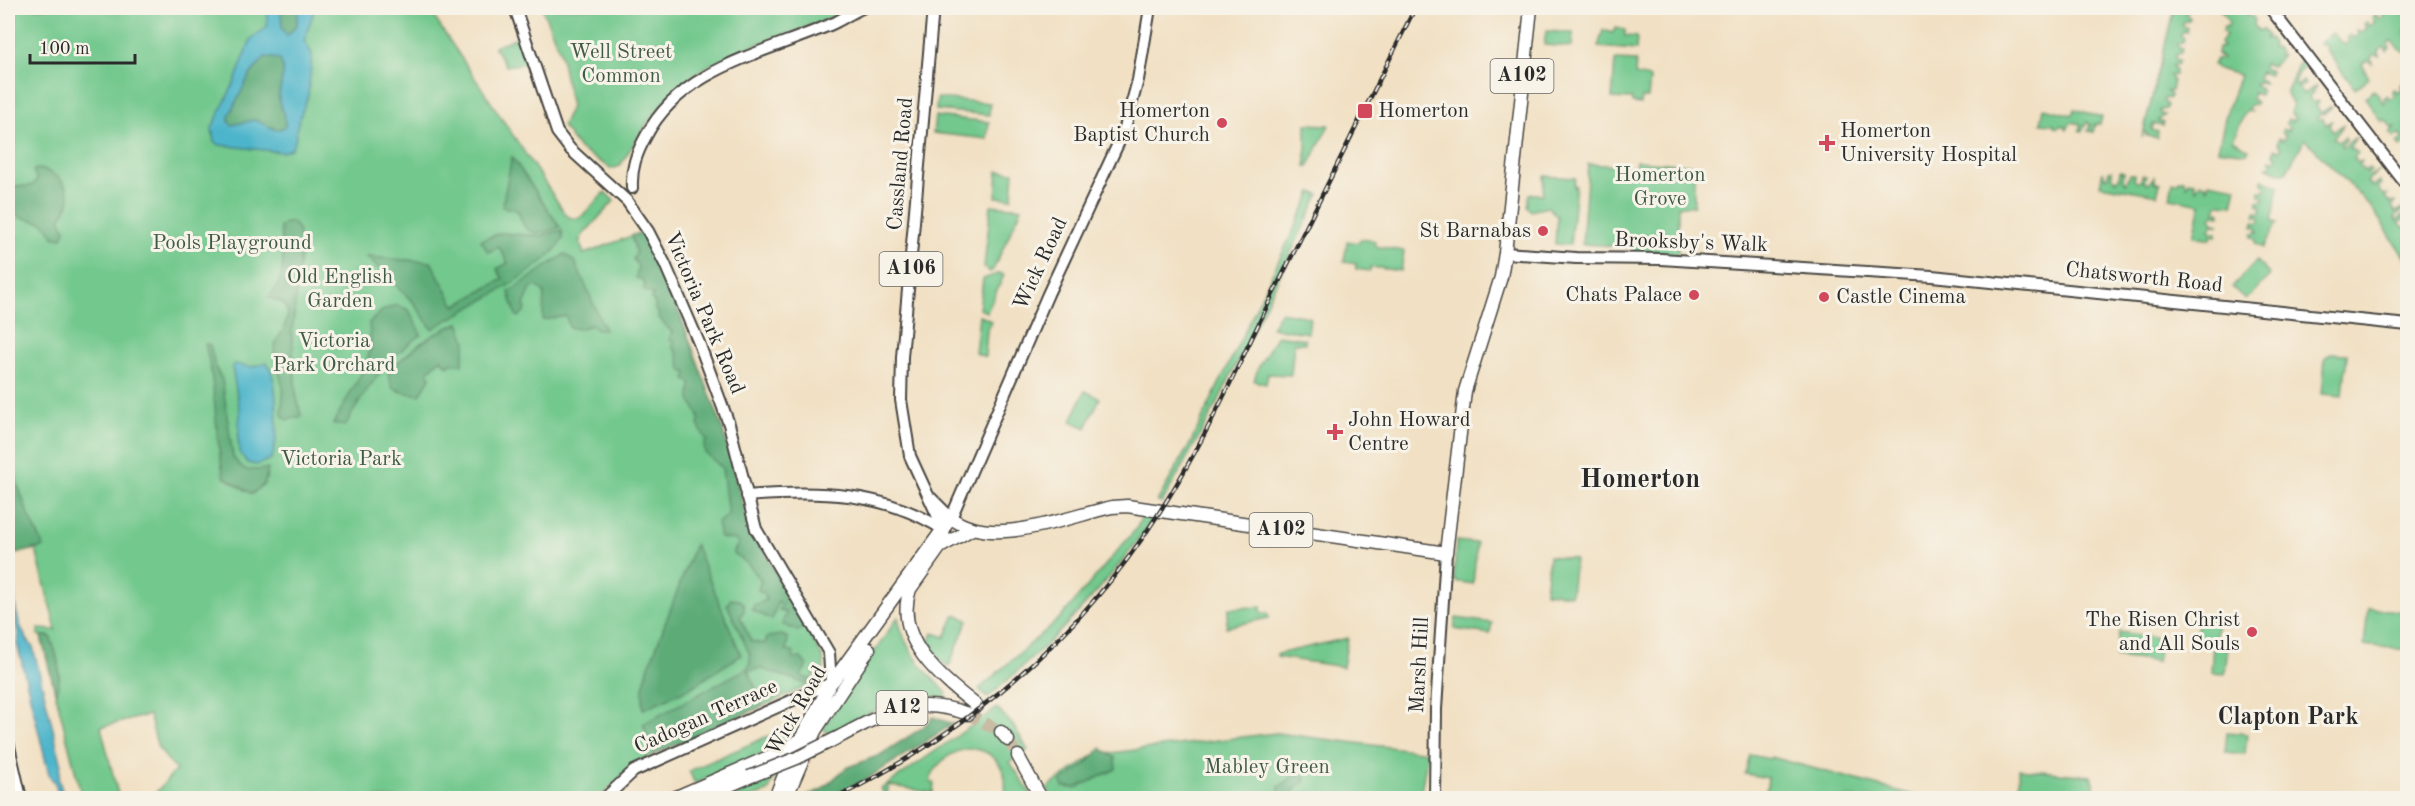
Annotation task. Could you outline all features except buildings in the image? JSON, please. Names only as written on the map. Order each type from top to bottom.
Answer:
[{"type":"highway","name":"A102","points":[[951,518],[972,529],[1018,530],[1112,507],[1127,506],[1370,544],[1446,553],[1465,391],[1474,356],[1498,286],[1505,253],[1531,8]]},
{"type":"highway","name":"Wick Road","points":[[776,798],[794,778],[826,712],[940,547],[944,530],[951,518]]},
{"type":"highway","points":[[940,547],[972,529]]},
{"type":"highway","name":"Wick Road","points":[[776,798],[800,740],[832,682],[849,662],[938,534],[944,530]]},
{"type":"highway","name":"A12","points":[[700,798],[797,758],[882,715],[907,707],[940,706],[973,710],[941,676],[913,640],[905,611],[910,589]]},
{"type":"highway","points":[[674,798],[780,752],[800,740]]},
{"type":"highway","points":[[1018,756],[1041,798]]},
{"type":"main road","name":"Victoria Park Road","points":[[514,8],[557,132],[570,149],[627,201],[648,231],[665,264],[699,343],[729,424],[759,536],[829,653],[832,682]]},
{"type":"main road","points":[[632,188],[630,175],[647,134],[660,113],[680,94],[718,69],[835,23],[862,8]]},
{"type":"main road","name":"Cassland Road","points":[[933,8],[901,382],[910,456],[931,498],[951,518]]},
{"type":"main road","name":"Wick Road","points":[[951,518],[1036,321],[1124,131],[1138,80],[1150,8]]},
{"type":"main road","points":[[2270,8],[2408,187]]},
{"type":"main road","name":"Brooksby's Walk","points":[[1505,253],[1876,272]]},
{"type":"main road","name":"Chatsworth Road","points":[[1876,272],[2408,325]]},
{"type":"main road","points":[[747,496],[822,492],[869,498],[928,520],[944,530]]},
{"type":"main road","name":"Cassland Road","points":[[931,498],[931,504],[944,530]]},
{"type":"main road","name":"Marsh Hill","points":[[1435,798],[1436,709],[1446,553]]},
{"type":"main road","points":[[829,653],[849,662],[862,658]]},
{"type":"main road","name":"Cadogan Terrace","points":[[605,798],[634,771],[832,682]]},
{"type":"main road","name":"Cadogan Terrace","points":[[798,698],[810,704],[814,713]]},
{"type":"main road","points":[[8,742],[21,798]]},
{"type":"green space","name":"Victoria Park","points":[[8,8],[428,8],[567,216],[574,219],[580,218],[605,192],[614,201],[582,236],[580,243],[584,254],[642,232],[680,315],[721,424],[748,522],[823,658],[824,668],[819,676],[814,675],[810,685],[637,762],[599,798],[151,798],[176,770],[158,748],[149,715],[101,727],[119,798],[82,798],[41,636],[38,635],[38,629],[56,630],[36,550],[8,523]]},
{"type":"green space","points":[[281,8],[298,8],[297,25],[287,36],[282,31]]},
{"type":"green space","name":"Well Street Common","points":[[542,8],[850,8],[821,22],[740,51],[696,73],[665,101],[620,166],[612,169],[579,149],[562,126],[571,107],[560,52]]},
{"type":"green space","points":[[2174,8],[2192,8],[2185,13],[2190,18],[2189,21],[2183,22],[2183,26],[2187,28],[2186,32],[2182,31],[2180,36],[2184,38],[2183,42],[2177,44],[2178,48],[2182,49],[2175,55],[2175,59],[2179,60],[2178,64],[2172,66],[2176,70],[2175,75],[2169,76],[2173,81],[2171,91],[2166,91],[2170,95],[2169,99],[2165,98],[2163,101],[2167,105],[2166,109],[2160,110],[2161,114],[2165,115],[2158,121],[2163,123],[2162,126],[2153,124],[2152,130],[2158,132],[2157,138],[2146,136],[2147,133],[2143,132]]},
{"type":"green space","points":[[2219,8],[2245,8],[2249,12],[2246,15],[2252,16],[2255,20],[2254,25],[2259,31],[2262,29],[2267,35],[2265,39],[2269,39],[2273,44],[2272,48],[2276,48],[2280,53],[2278,55],[2282,56],[2272,66],[2264,64],[2263,68],[2270,71],[2268,75],[2261,72],[2258,78],[2264,83],[2257,82],[2255,85],[2261,91],[2260,95],[2253,93],[2252,99],[2257,102],[2255,105],[2251,104],[2248,109],[2252,112],[2246,111],[2233,140],[2249,149],[2247,153],[2218,149],[2226,114],[2240,75],[2218,69],[2213,65],[2216,59],[2222,58],[2217,54],[2218,48],[2223,47],[2220,43],[2226,34],[2223,32],[2224,26],[2228,27],[2229,22]]},
{"type":"green space","points":[[2392,8],[2407,8],[2405,15],[2407,27],[2405,28],[2407,50],[2404,52],[2392,41],[2388,44],[2390,48],[2387,51],[2384,47],[2379,51],[2380,56],[2375,54],[2371,57],[2372,63],[2367,60],[2362,64],[2369,78],[2355,89],[2327,51],[2326,45],[2319,44],[2332,33],[2344,45],[2349,41],[2347,37],[2350,35],[2353,38],[2358,35],[2357,30],[2362,32],[2367,28],[2364,24],[2367,22],[2370,26],[2375,22],[2372,18],[2376,15],[2379,19],[2384,15],[2381,11],[2384,9],[2388,12]]},
{"type":"green space","points":[[1615,28],[1625,30],[1625,36],[1637,37],[1636,50],[1598,47],[1603,30],[1613,33]]},
{"type":"green space","points":[[1546,31],[1573,33],[1572,47],[1544,45]]},
{"type":"green space","points":[[517,37],[526,63],[506,66],[494,47]]},
{"type":"green space","points":[[265,57],[279,59],[282,64],[279,98],[285,127],[276,130],[255,120],[232,125],[229,122],[229,116],[249,76]]},
{"type":"green space","points":[[1615,60],[1636,61],[1635,75],[1650,78],[1648,98],[1642,98],[1641,104],[1632,103],[1632,99],[1612,98]]},
{"type":"green space","points":[[2300,60],[2305,67],[2297,74],[2294,84],[2296,86],[2302,81],[2305,84],[2298,88],[2303,94],[2317,86],[2309,98],[2313,103],[2319,102],[2316,107],[2321,113],[2332,106],[2325,114],[2317,117],[2319,120],[2323,118],[2326,125],[2332,120],[2329,125],[2333,131],[2345,124],[2333,138],[2339,141],[2345,137],[2346,140],[2341,144],[2343,147],[2356,137],[2349,148],[2358,153],[2354,157],[2357,162],[2363,161],[2359,164],[2364,171],[2369,168],[2371,171],[2367,174],[2369,177],[2381,170],[2367,182],[2372,187],[2379,182],[2381,185],[2377,188],[2383,195],[2388,194],[2385,198],[2390,203],[2395,202],[2392,207],[2396,212],[2407,206],[2395,217],[2397,220],[2404,214],[2407,218],[2399,222],[2404,228],[2407,226],[2407,261],[2371,207],[2305,139],[2285,174],[2267,167],[2272,166],[2270,159],[2274,161],[2277,157],[2273,153],[2275,149],[2279,151],[2281,148],[2277,142],[2279,138],[2283,140],[2286,135],[2282,133],[2283,129],[2288,131],[2290,128],[2286,123],[2288,119],[2292,121],[2295,118],[2290,113],[2293,104],[2286,94]]},
{"type":"green space","points":[[2407,79],[2407,146],[2405,143],[2400,147],[2397,143],[2402,139],[2401,135],[2393,137],[2390,133],[2395,127],[2392,128],[2385,119],[2381,122],[2365,97],[2374,90],[2384,103],[2386,101],[2384,98],[2387,95],[2390,99],[2395,95],[2392,91],[2395,89],[2398,92],[2403,88],[2400,85]]},
{"type":"green space","points":[[937,98],[990,103],[989,115],[936,110]]},
{"type":"green space","points":[[2044,108],[2072,115],[2074,109],[2102,117],[2100,124],[2095,124],[2093,132],[2088,131],[2090,125],[2087,122],[2082,131],[2079,130],[2081,124],[2071,122],[2067,130],[2064,125],[2056,128],[2053,124],[2041,123]]},
{"type":"green space","points":[[935,116],[989,122],[987,139],[933,133]]},
{"type":"green space","points":[[1306,124],[1329,125],[1308,167],[1306,166]]},
{"type":"green space","points":[[512,157],[560,227],[535,233],[526,229],[517,210],[502,207]]},
{"type":"green space","name":"Homerton Grove","points":[[1636,161],[1694,165],[1694,206],[1678,206],[1678,255],[1632,253],[1631,247],[1582,244],[1588,164],[1635,167]]},
{"type":"green space","points":[[36,169],[54,174],[67,188],[69,203],[60,218],[65,230],[62,238],[55,237],[44,223],[19,217],[13,208],[12,189],[16,186],[33,184],[37,179],[33,171]]},
{"type":"green space","points":[[998,171],[1014,172],[1012,198],[996,197]]},
{"type":"green space","points":[[2103,171],[2107,178],[2109,171],[2112,171],[2112,177],[2116,180],[2119,178],[2120,171],[2124,172],[2123,179],[2126,183],[2130,174],[2134,174],[2134,180],[2137,182],[2141,181],[2142,175],[2146,176],[2144,182],[2149,183],[2154,177],[2154,182],[2160,184],[2157,195],[2100,185]]},
{"type":"green space","points":[[1544,176],[1575,178],[1570,245],[1555,244],[1557,216],[1548,207],[1531,211],[1527,207],[1529,194],[1543,194]]},
{"type":"green space","points":[[2262,179],[2279,186],[2272,221],[2277,223],[2263,248],[2255,243],[2256,238],[2251,237],[2252,233],[2258,232],[2257,228],[2253,227],[2254,222],[2258,223],[2260,220],[2260,217],[2255,216],[2256,212],[2260,213],[2262,206],[2258,205],[2258,201],[2264,200],[2264,196],[2260,195],[2260,191],[2265,191],[2266,186],[2262,184]]},
{"type":"green space","points":[[2184,180],[2187,186],[2189,181],[2195,182],[2196,189],[2200,183],[2206,184],[2207,189],[2209,182],[2237,187],[2233,205],[2218,204],[2216,210],[2221,212],[2220,215],[2214,214],[2211,217],[2213,223],[2219,224],[2212,225],[2210,231],[2217,233],[2217,236],[2211,235],[2211,239],[2194,236],[2201,204],[2170,198],[2173,182]]},
{"type":"green space","points":[[1312,192],[1319,195],[1215,408],[1162,503],[1157,502],[1191,442]]},
{"type":"green space","points":[[991,205],[1022,208],[990,272],[984,267]]},
{"type":"green space","points":[[292,222],[298,229],[301,247],[292,334],[296,393],[301,416],[288,420],[282,414],[283,389],[274,354],[288,313],[283,303],[268,297],[279,283],[283,264],[280,227]]},
{"type":"green space","points":[[562,230],[563,239],[553,252],[522,277],[432,329],[414,303],[367,257],[431,262],[455,306],[503,279],[497,269],[508,263],[499,247],[488,252],[481,240],[501,233],[541,236]]},
{"type":"green space","points":[[642,232],[680,315],[721,424],[748,522],[806,627],[798,631],[782,624],[786,613],[779,610],[782,604],[778,601],[772,620],[752,610],[754,605],[766,600],[764,593],[758,590],[761,580],[748,564],[733,553],[738,544],[736,540],[720,538],[717,523],[728,515],[722,468],[705,453],[704,444],[707,441],[698,425],[698,415],[690,400],[691,382],[685,380],[687,373],[682,371],[677,353],[672,346],[674,342],[669,340],[672,332],[658,317],[659,312],[655,311],[655,304],[651,298],[654,295],[643,290],[645,286],[643,280],[636,278],[638,266],[633,259],[636,253],[631,236]]},
{"type":"green space","points":[[1360,239],[1375,241],[1375,246],[1404,251],[1401,271],[1371,267],[1370,271],[1356,269],[1356,264],[1344,262],[1347,241],[1359,243]]},
{"type":"green space","points":[[565,254],[575,262],[605,330],[598,330],[592,325],[578,329],[569,327],[566,316],[543,320],[544,292],[537,286],[531,288],[524,305],[526,309],[519,317],[516,315],[509,292]]},
{"type":"green space","points":[[2256,261],[2270,275],[2246,300],[2232,287]]},
{"type":"green space","points":[[1000,273],[1004,275],[987,312],[979,309],[983,279]]},
{"type":"green space","points":[[397,305],[409,310],[421,335],[387,364],[345,426],[333,424],[366,365],[371,346],[369,323],[383,310]]},
{"type":"green space","points":[[1280,312],[1310,317],[1308,333],[1271,328]]},
{"type":"green space","points":[[979,315],[991,321],[987,330],[985,357],[975,353]]},
{"type":"green space","points":[[459,323],[466,341],[462,365],[450,363],[448,366],[441,359],[428,371],[430,378],[420,395],[402,392],[392,387],[388,373],[404,357],[430,337]]},
{"type":"green space","points":[[1277,335],[1305,339],[1305,343],[1294,343],[1291,375],[1268,374],[1266,384],[1254,381],[1258,368]]},
{"type":"green space","points":[[205,344],[210,345],[216,369],[222,379],[233,457],[245,469],[268,469],[265,483],[252,494],[224,477],[218,444],[212,377]]},
{"type":"green space","points":[[2331,353],[2347,354],[2343,396],[2322,394],[2325,358]]},
{"type":"green space","points":[[1085,391],[1100,398],[1086,428],[1071,421]]},
{"type":"green space","points":[[8,456],[27,511],[44,547],[15,554],[8,524]]},
{"type":"green space","points":[[1143,514],[1155,517],[1098,591],[1056,635],[987,698],[979,689],[1062,616],[1136,529]]},
{"type":"green space","points":[[1456,541],[1477,543],[1473,584],[1454,581]]},
{"type":"green space","points":[[695,544],[741,655],[690,688],[643,709],[643,688],[648,669]]},
{"type":"green space","points":[[1549,556],[1575,559],[1571,595],[1545,592]]},
{"type":"green space","points":[[731,599],[739,600],[744,604],[740,617],[751,641],[764,644],[768,637],[782,635],[788,638],[786,651],[794,652],[793,659],[801,658],[807,665],[801,676],[812,680],[810,685],[762,669],[748,670],[763,706],[655,754],[643,724],[746,669],[750,664],[750,655],[727,604]]},
{"type":"green space","points":[[1261,607],[1261,613],[1268,613],[1269,618],[1226,627],[1229,608]]},
{"type":"green space","points":[[2368,608],[2407,612],[2407,650],[2364,645]]},
{"type":"green space","points":[[955,615],[968,620],[949,666],[942,663],[929,644],[933,633],[945,637]]},
{"type":"green space","points":[[2201,615],[2218,617],[2215,645],[2228,646],[2225,674],[2211,673],[2213,644],[2196,642],[2198,619]]},
{"type":"green space","points":[[898,617],[910,649],[923,668],[947,693],[945,698],[928,697],[898,701],[871,712],[830,736],[823,728]]},
{"type":"green space","points":[[1456,618],[1492,623],[1490,634],[1454,629]]},
{"type":"green space","points":[[2119,632],[2161,638],[2157,662],[2116,657]]},
{"type":"green space","points":[[41,636],[50,636],[57,658],[59,680],[56,695]]},
{"type":"green space","points":[[1348,638],[1343,667],[1277,657],[1277,654]]},
{"type":"green space","points":[[997,708],[1012,724],[1028,750],[1010,762],[1031,794],[1026,798],[1006,798],[1005,779],[1001,767],[993,757],[983,751],[972,749],[961,750],[941,762],[930,782],[934,783],[933,793],[889,785],[887,795],[884,794],[881,789]]},
{"type":"green space","points":[[933,717],[953,724],[865,780],[827,798],[801,798],[821,790],[846,768],[880,755],[922,728]]},
{"type":"green space","points":[[793,725],[796,731],[786,743],[695,784],[689,771]]},
{"type":"green space","points":[[2227,732],[2247,734],[2245,754],[2225,752]]},
{"type":"green space","name":"Mabley Green","points":[[1276,733],[1428,752],[1420,798],[1052,798],[1047,788],[1094,755]]},
{"type":"green space","points":[[1101,748],[1115,758],[1116,769],[1076,788],[1063,787],[1061,781],[1086,764]]},
{"type":"green space","points":[[1750,755],[1770,759],[1771,757],[1924,798],[1765,798],[1768,778],[1745,774]]},
{"type":"green space","points":[[2019,769],[2091,776],[2097,797],[2020,798]]},
{"type":"green space","points":[[777,771],[768,792],[749,798],[737,798],[742,785]]},
{"type":"green space","points":[[1295,775],[1304,776],[1305,781],[1295,789],[1291,798],[1278,798],[1279,787]]},
{"type":"water","points":[[267,8],[281,8],[282,28],[287,36],[297,25],[298,8],[315,8],[304,41],[312,54],[308,96],[298,123],[295,141],[291,149],[282,152],[220,145],[214,142],[212,128],[235,81],[251,39],[267,27]],"holes":[[[265,57],[279,59],[283,68],[279,98],[285,127],[276,130],[255,120],[232,125],[229,122],[229,116],[249,76]]]},
{"type":"water","points":[[267,363],[274,382],[276,439],[271,459],[256,465],[248,463],[241,455],[238,441],[240,412],[232,367],[234,364],[251,367]]},
{"type":"water","points":[[8,543],[16,611],[25,636],[33,647],[61,762],[59,780],[64,798],[59,798],[55,783],[49,775],[17,643],[19,638],[8,591]]},
{"type":"tunnel","points":[[968,714],[1001,732]]},
{"type":"tunnel","points":[[1008,740],[1018,756]]},
{"type":"railway","points":[[835,798],[883,773],[929,744],[1015,679],[1055,642],[1126,560],[1174,489],[1204,434],[1415,8]]},
{"type":"place","name":"Homerton","points":[[1365,111]]},
{"type":"place","name":"Homerton Baptist Church","points":[[1222,123]]},
{"type":"place","name":"Homerton University Hospital","points":[[1827,143]]},
{"type":"place","name":"St Barnabas","points":[[1543,231]]},
{"type":"place","name":"Chats Palace","points":[[1694,295]]},
{"type":"place","name":"Castle Cinema","points":[[1824,297]]},
{"type":"place","name":"John Howard Centre","points":[[1335,432]]},
{"type":"place","name":"The Risen Christ and All Souls","points":[[2252,632]]},
{"type":"district","name":"Homerton","points":[[1640,479]]},
{"type":"district","name":"Clapton Park","points":[[2288,718]]},
{"type":"park label","name":"Pools Playground","points":[[232,243]]},
{"type":"park label","name":"Old English Garden","points":[[340,289]]},
{"type":"park label","name":"Victoria Park Orchard","points":[[334,353]]}]
